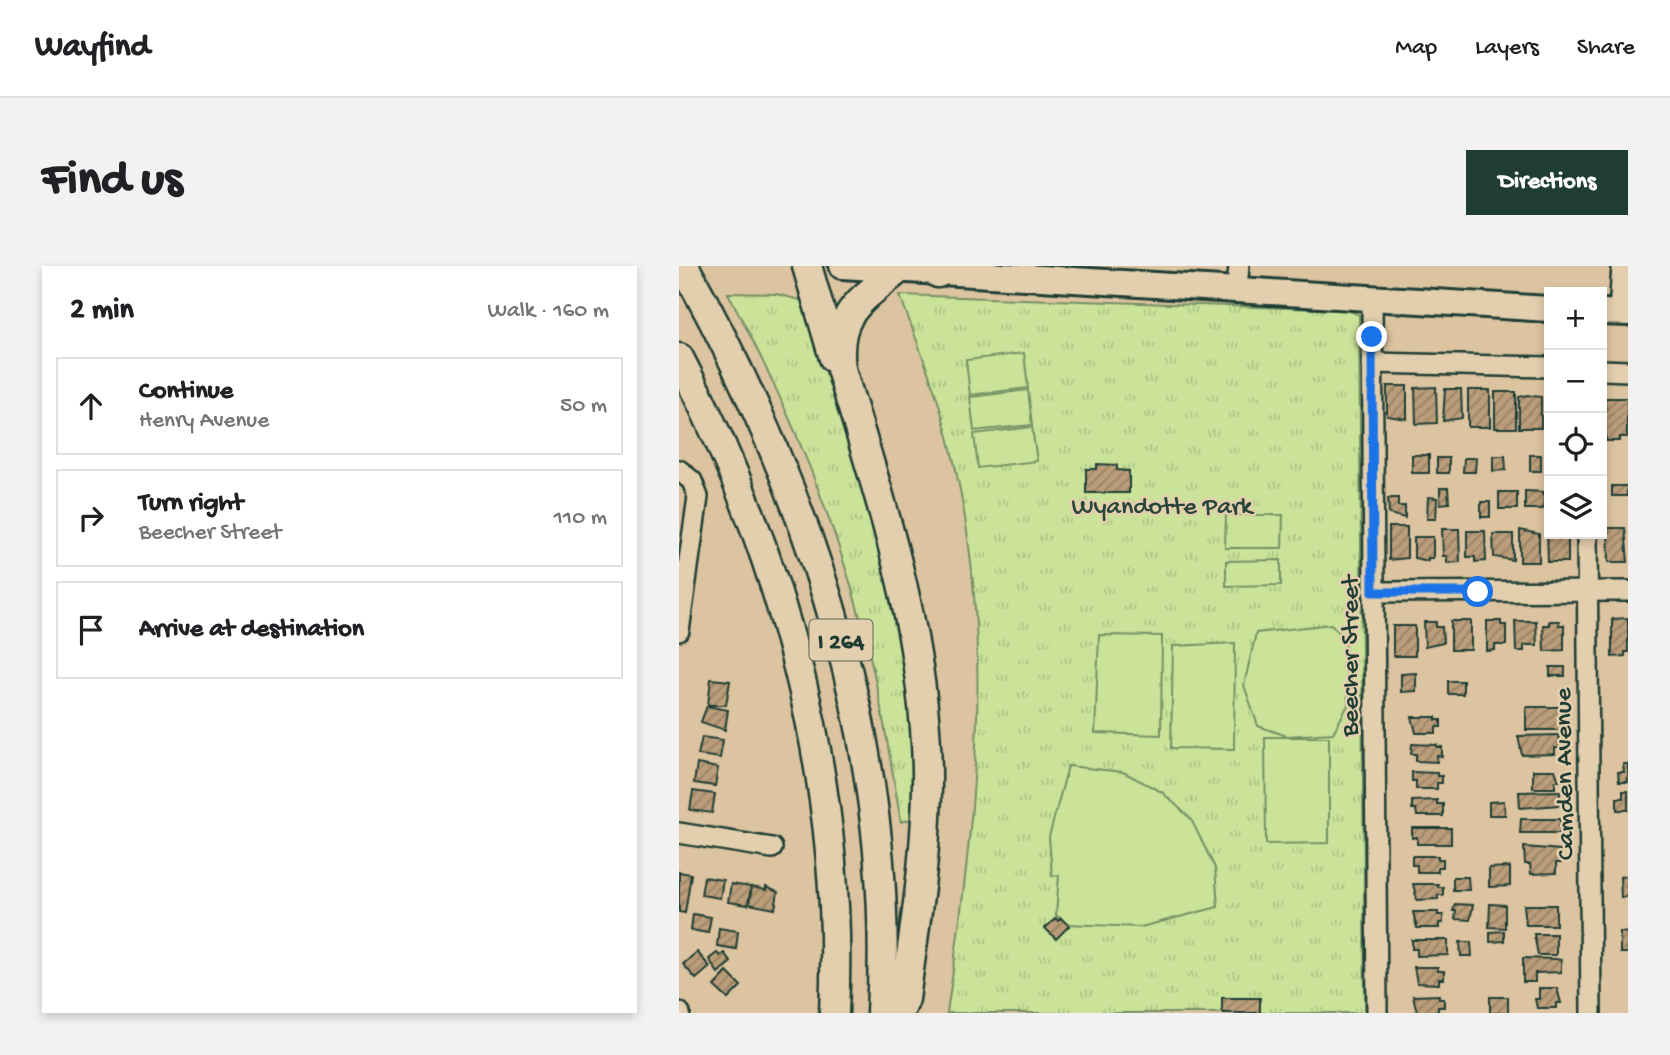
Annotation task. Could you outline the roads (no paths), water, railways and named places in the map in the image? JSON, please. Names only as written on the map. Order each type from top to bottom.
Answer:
[{"type":"highway","name":"I 264","points":[[684,266],[768,431],[820,566],[839,636],[872,796],[882,907],[881,1013]]},
{"type":"highway","points":[[807,266],[832,356],[841,369]]},
{"type":"highway","points":[[898,1013],[905,999],[924,859],[927,774],[924,720],[915,637],[899,567],[841,369],[839,349],[842,326],[849,312],[899,269]]},
{"type":"highway","name":"I 264","points":[[679,358],[705,408],[749,509],[785,620],[803,692],[826,822],[834,939],[834,1013]]},
{"type":"main road","points":[[842,266],[1238,278],[1372,299],[1544,309]]},
{"type":"street","points":[[1616,312],[1622,266]]},
{"type":"street","name":"Beecher Street","points":[[1372,299],[1377,1013]]},
{"type":"street","points":[[1372,363],[1544,367]]},
{"type":"street","points":[[1607,370],[1628,371]]},
{"type":"street","points":[[679,470],[688,476],[698,490],[698,508],[679,631]]},
{"type":"street","name":"Camden Avenue","points":[[1587,539],[1591,1013]]},
{"type":"street","points":[[1373,592],[1628,591]]},
{"type":"street","points":[[679,833],[772,848]]},
{"type":"park label","name":"Wyandotte Park","points":[[1162,504]]}]
